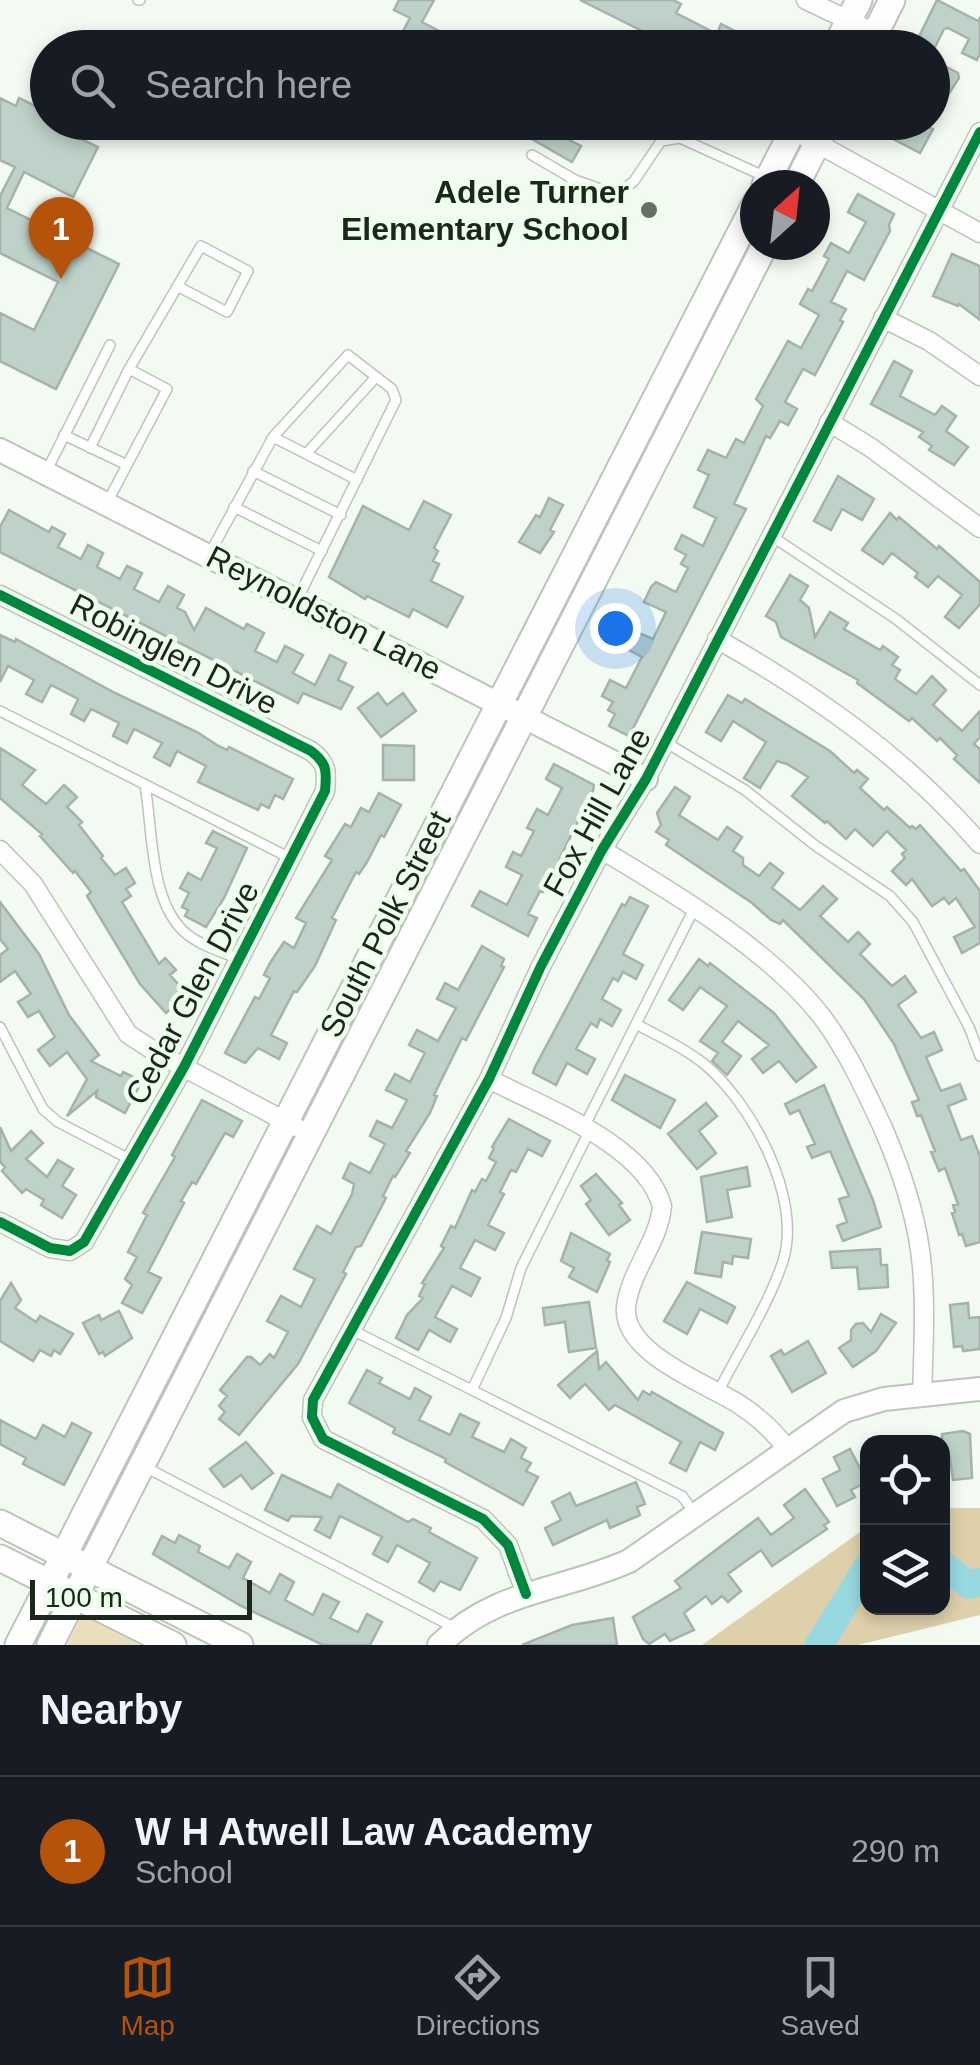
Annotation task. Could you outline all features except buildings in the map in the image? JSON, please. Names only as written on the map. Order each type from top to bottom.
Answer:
[{"type":"main road","points":[[876,30],[892,0]]},
{"type":"main road","points":[[772,170],[788,140]]},
{"type":"main road","points":[[804,170],[819,140]]},
{"type":"main road","name":"South Polk Street","points":[[18,1645],[740,233]]},
{"type":"main road","name":"South Polk Street","points":[[50,1645],[757,260]]},
{"type":"main road","points":[[0,1523],[240,1645]]},
{"type":"main road","points":[[0,1558],[173,1645]]},
{"type":"street","points":[[806,0],[854,10]]},
{"type":"street","name":"Fox Hill Lane","points":[[526,1594],[508,1545],[483,1518],[323,1439],[315,1426],[312,1400],[489,1079],[602,850],[666,742],[980,132]]},
{"type":"street","points":[[834,140],[980,233]]},
{"type":"street","points":[[883,318],[929,341],[980,376]]},
{"type":"street","points":[[828,422],[870,447],[980,528]]},
{"type":"street","name":"Reynoldston Lane","points":[[0,450],[646,778]]},
{"type":"street","name":"Robinglen Drive","points":[[0,595],[324,760]]},
{"type":"street","points":[[718,639],[868,736],[912,773],[980,844]]},
{"type":"street","name":"Cedar Glen Drive","points":[[0,1222],[50,1248],[70,1251],[84,1242],[184,1067],[324,790],[324,760]]},
{"type":"street","points":[[0,850],[44,900],[128,1034],[310,1134]]},
{"type":"street","points":[[602,850],[694,909],[786,980],[823,1018],[846,1052],[904,1183],[922,1265],[922,1397]]},
{"type":"street","points":[[489,1079],[636,1163],[655,1186],[662,1206],[628,1299],[626,1319],[633,1333],[667,1364],[746,1410],[787,1449]]},
{"type":"street","points":[[439,1645],[487,1608],[588,1578],[628,1561],[844,1411],[884,1400],[980,1389]]},
{"type":"lane","points":[[532,156],[575,180],[618,195],[634,180],[661,141],[667,140]]},
{"type":"lane","points":[[684,140],[743,170]]},
{"type":"lane","points":[[90,448],[129,369],[177,286],[201,246],[248,271],[227,312],[177,286]]},
{"type":"lane","points":[[46,473],[110,345]]},
{"type":"lane","points":[[208,555],[273,437],[348,355],[392,390],[396,400],[297,600]]},
{"type":"lane","points":[[107,504],[167,389],[129,369]]},
{"type":"lane","points":[[306,454],[376,377]]},
{"type":"lane","points":[[64,436],[126,466]]},
{"type":"lane","points":[[273,437],[357,480]]},
{"type":"lane","points":[[253,471],[341,514]]},
{"type":"lane","points":[[234,507],[322,551]]},
{"type":"lane","points":[[770,536],[896,619],[980,685]]},
{"type":"lane","points":[[0,711],[290,858]]},
{"type":"lane","points":[[666,742],[745,790],[816,846],[890,896],[913,922],[969,1026],[980,1056]]},
{"type":"lane","points":[[145,785],[158,886],[173,921],[190,937],[239,959]]},
{"type":"lane","points":[[472,1390],[506,1318],[520,1268],[694,909]]},
{"type":"lane","points":[[636,1024],[702,1062],[730,1088],[750,1117],[768,1156],[786,1215],[789,1234],[782,1262],[718,1393]]},
{"type":"lane","points":[[0,1027],[42,1109],[58,1122],[131,1160]]},
{"type":"lane","points":[[350,1329],[682,1496],[696,1515]]},
{"type":"lane","points":[[142,1466],[457,1629]]},
{"type":"shaded area","points":[[950,1508],[980,1508],[980,1615],[858,1645],[702,1645],[860,1532],[860,1615],[950,1615]]},
{"type":"shaded area","points":[[82,1615],[140,1645],[67,1645]]},
{"type":"waterway","points":[[950,1570],[969,1585],[980,1582]]},
{"type":"waterway","points":[[819,1645],[860,1579]]},
{"type":"cycle path","points":[[526,1594],[508,1545],[483,1519],[323,1439],[312,1417],[313,1400],[489,1079],[541,966],[602,850],[646,779],[980,132]]},
{"type":"cycle path","points":[[0,595],[311,751],[323,764],[326,778],[325,791],[184,1067],[84,1242],[70,1251],[50,1248],[0,1222]]},
{"type":"place","name":"Adele Turner Elementary School","points":[[649,210]]},
{"type":"place","name":"W H Atwell Law Academy","points":[[61,279]]}]
